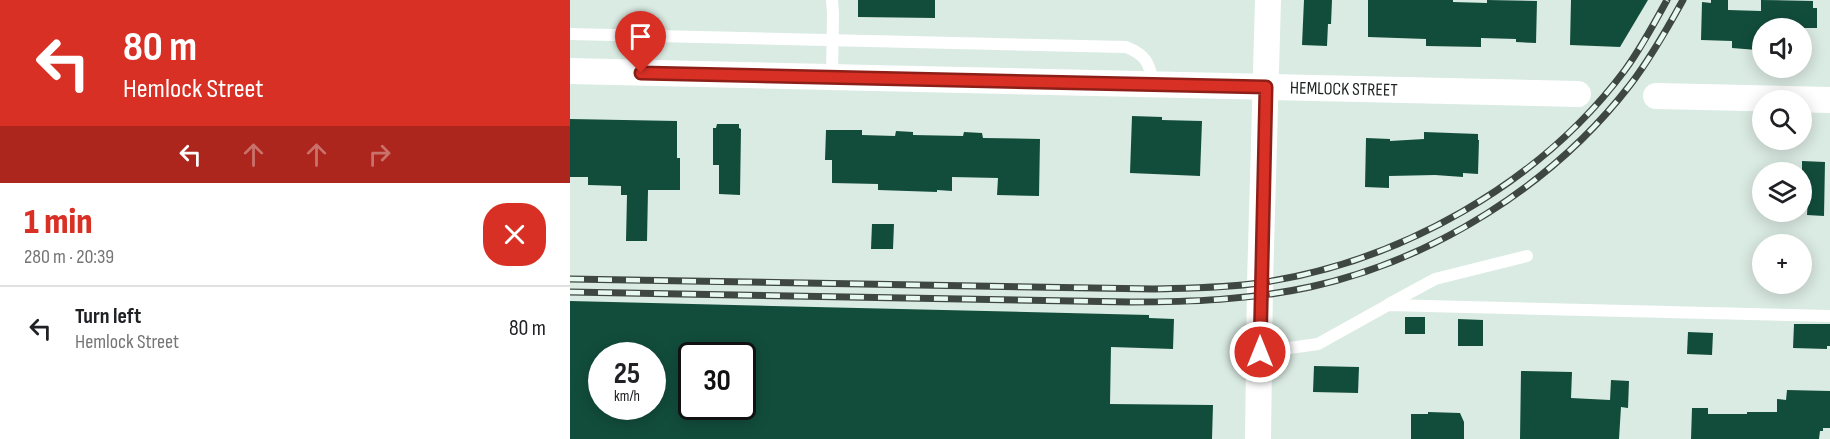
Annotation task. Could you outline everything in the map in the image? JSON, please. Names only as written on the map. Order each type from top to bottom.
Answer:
[{"type":"street","points":[[1258,439],[1268,0]]},
{"type":"street","name":"HEMLOCK STREET","points":[[570,71],[1578,94]]},
{"type":"street","points":[[1656,96],[1830,100]]},
{"type":"lane","points":[[831,77],[832,0]]},
{"type":"lane","points":[[570,34],[1126,47],[1137,51],[1149,63],[1154,84]]},
{"type":"lane","points":[[1260,352],[1318,344],[1435,279],[1527,256]]},
{"type":"lane","points":[[1388,305],[1830,316]]},
{"type":"building","points":[[858,0],[935,0],[935,18],[858,17]]},
{"type":"building","points":[[1304,0],[1332,0],[1327,46],[1302,45]]},
{"type":"building","points":[[1368,0],[1453,0],[1453,2],[1487,3],[1487,0],[1537,1],[1536,43],[1516,42],[1516,39],[1481,38],[1481,47],[1426,46],[1426,39],[1368,37]]},
{"type":"building","points":[[1571,0],[1648,0],[1620,47],[1570,45]]},
{"type":"building","points":[[1711,0],[1728,0],[1728,10],[1761,11],[1761,0],[1813,1],[1813,8],[1817,8],[1817,28],[1812,28],[1812,18],[1752,18],[1752,50],[1732,48],[1732,41],[1701,40],[1702,2],[1711,3]]},
{"type":"building","points":[[1132,116],[1162,117],[1162,120],[1202,121],[1200,176],[1130,173]]},
{"type":"building","points":[[570,119],[677,121],[680,190],[648,190],[647,241],[626,241],[627,195],[621,195],[621,186],[588,185],[588,177],[570,177]]},
{"type":"building","points":[[717,124],[739,124],[741,129],[740,195],[719,194],[719,165],[713,165],[713,128],[716,128]]},
{"type":"building","points":[[826,130],[862,130],[862,135],[895,136],[896,131],[913,132],[913,135],[963,136],[964,132],[982,133],[983,138],[1040,139],[1039,196],[997,195],[998,178],[952,177],[952,191],[937,190],[937,192],[878,190],[878,184],[832,183],[832,160],[825,160]]},
{"type":"building","points":[[1424,132],[1478,134],[1478,174],[1463,173],[1463,177],[1389,176],[1389,188],[1365,187],[1366,138],[1390,139],[1390,141],[1424,139]]},
{"type":"building","points":[[1802,161],[1825,162],[1824,216],[1812,215],[1812,162]]},
{"type":"building","points":[[872,224],[894,224],[893,249],[871,249]]},
{"type":"building","points":[[570,301],[1149,315],[1149,318],[1174,319],[1173,349],[1111,347],[1110,404],[1213,405],[1212,439],[570,439]]},
{"type":"building","points":[[1405,317],[1425,317],[1425,334],[1405,334]]},
{"type":"building","points":[[1458,319],[1483,320],[1483,346],[1458,346]]},
{"type":"building","points":[[1794,324],[1830,324],[1830,346],[1827,346],[1827,349],[1793,348]]},
{"type":"building","points":[[1688,332],[1713,333],[1712,355],[1687,354]]},
{"type":"building","points":[[1314,366],[1359,367],[1358,393],[1313,392]]},
{"type":"building","points":[[1521,371],[1572,372],[1571,398],[1610,400],[1611,380],[1629,381],[1628,408],[1621,407],[1619,439],[1520,439]]},
{"type":"building","points":[[1787,390],[1830,391],[1830,428],[1823,428],[1823,431],[1820,431],[1819,439],[1691,439],[1692,408],[1708,408],[1708,414],[1777,412],[1777,399],[1786,400]]},
{"type":"building","points":[[1428,412],[1460,413],[1464,422],[1464,439],[1411,439],[1411,414],[1428,414]]},
{"type":"railway","points":[[570,279],[1154,289],[1246,285],[1311,273],[1363,257],[1413,237],[1462,212],[1508,182],[1551,149],[1591,111],[1631,62],[1667,0]]},
{"type":"railway","points":[[570,292],[1152,302],[1242,297],[1310,287],[1356,275],[1445,238],[1527,186],[1565,155],[1630,85],[1683,0]]},
{"type":"route","points":[[641,73],[1266,87],[1260,352]]}]
